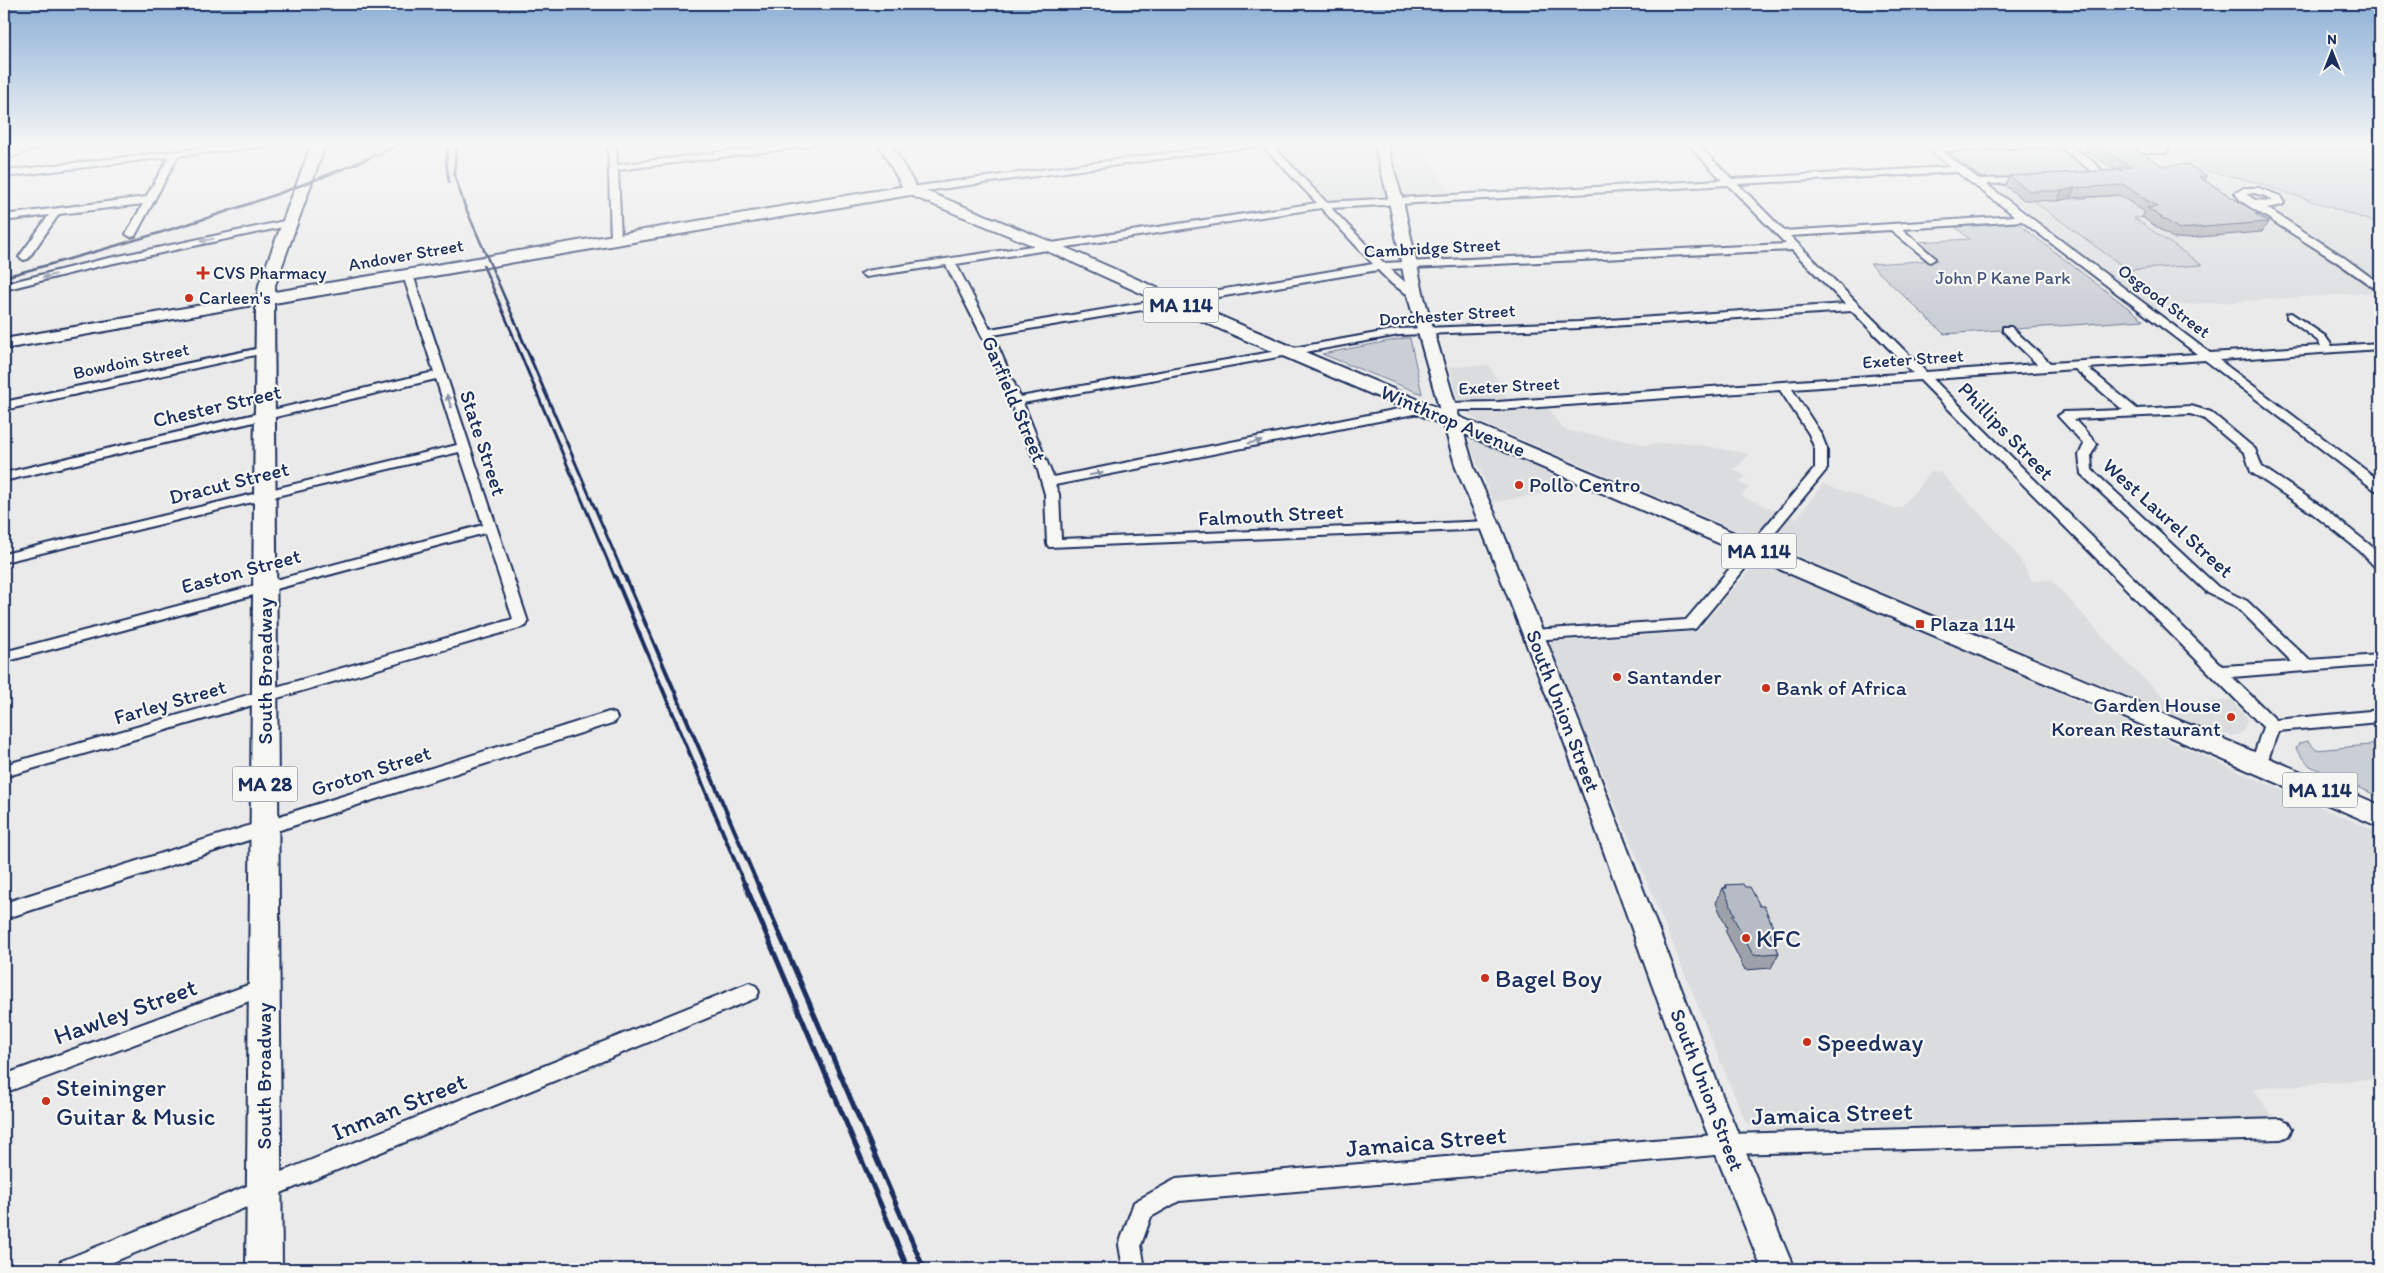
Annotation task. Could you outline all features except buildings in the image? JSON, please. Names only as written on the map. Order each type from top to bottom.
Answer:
[{"type":"main road","name":"South Broadway","points":[[264,1269],[266,299],[267,285],[297,202]]},
{"type":"main road","name":"Andover Street","points":[[4,344],[839,202]]},
{"type":"main road","name":"Winthrop Avenue","points":[[942,202],[1424,408],[1450,413],[1754,549],[2380,816]]},
{"type":"main road","name":"South Union Street","points":[[1396,202],[1416,297],[1466,468],[1533,635],[1727,1144],[1778,1269]]},
{"type":"street","points":[[4,218],[130,202]]},
{"type":"street","points":[[131,234],[148,202]]},
{"type":"street","points":[[614,202],[616,240]]},
{"type":"street","points":[[1323,202],[1396,282],[1416,297]]},
{"type":"street","points":[[866,274],[1325,205],[1371,202]]},
{"type":"street","name":"Phillips Street","points":[[1750,202],[2272,726]]},
{"type":"street","name":"Osgood Street","points":[[2004,202],[2380,487]]},
{"type":"street","points":[[2253,203],[2338,258],[2380,289]]},
{"type":"street","points":[[24,257],[56,212]]},
{"type":"street","points":[[1782,234],[2024,218]]},
{"type":"street","points":[[4,287],[100,263],[289,223]]},
{"type":"street","points":[[1894,227],[1930,259]]},
{"type":"street","name":"Cambridge Street","points":[[986,333],[1381,266],[1795,247]]},
{"type":"street","name":"Garfield Street","points":[[949,262],[986,333],[1016,401],[1048,482],[1052,494],[1054,544]]},
{"type":"street","name":"State Street","points":[[408,275],[521,622]]},
{"type":"street","name":"Dorchester Street","points":[[1016,401],[1399,332],[1579,325],[1856,307]]},
{"type":"street","points":[[2291,316],[2321,338],[2329,349]]},
{"type":"street","points":[[2007,329],[2047,367]]},
{"type":"street","name":"Exeter Street","points":[[1450,413],[1498,406],[2208,356],[2380,346]]},
{"type":"street","name":"Bowdoin Street","points":[[4,406],[265,350]]},
{"type":"street","points":[[2078,365],[2134,412],[2191,410],[2207,414],[2251,452],[2256,469],[2316,510],[2366,548],[2380,564]]},
{"type":"street","name":"Chester Street","points":[[4,477],[440,374]]},
{"type":"street","points":[[1533,635],[1690,625],[1821,469],[1821,449],[1816,434],[1784,386]]},
{"type":"street","points":[[1048,482],[1133,467],[1424,408]]},
{"type":"street","name":"West Laurel Street","points":[[2134,412],[2064,416],[2091,444],[2085,455],[2086,471],[2213,590],[2242,604],[2306,666]]},
{"type":"street","name":"Dracut Street","points":[[4,558],[464,447]]},
{"type":"street","name":"Falmouth Street","points":[[1054,544],[1490,525]]},
{"type":"street","name":"Easton Street","points":[[4,657],[490,527]]},
{"type":"street","name":"Farley Street","points":[[4,771],[265,698],[521,622]]},
{"type":"street","points":[[2219,672],[2380,660]]},
{"type":"street","points":[[2259,764],[2272,726],[2380,716]]},
{"type":"street","name":"Groton Street","points":[[4,911],[609,718]]},
{"type":"street","name":"Hawley Street","points":[[4,1084],[264,987]]},
{"type":"street","name":"Inman Street","points":[[69,1269],[749,992]]},
{"type":"street","name":"Jamaica Street","points":[[1134,1269],[1130,1245],[1142,1210],[1176,1190],[1727,1144],[2281,1128]]},
{"type":"shaded area","points":[[2015,202],[2316,202],[2380,224],[2380,292],[2153,307]]},
{"type":"shaded area","points":[[1489,365],[1507,398],[1539,395],[1562,428],[1573,432],[1645,445],[1681,442],[1750,454],[1734,470],[1746,476],[1739,483],[1749,487],[1741,496],[1796,519],[1823,484],[1895,508],[1901,508],[1932,471],[1941,473],[2010,545],[2032,581],[2051,580],[2129,665],[2173,705],[2231,700],[2248,719],[2243,732],[2234,736],[2214,732],[1478,421],[1461,408],[1449,367]]},
{"type":"shaded area","points":[[1479,441],[1561,476],[1542,494],[1493,502],[1469,443]]},
{"type":"shaded area","points":[[1757,561],[2380,833],[2380,1078],[2253,1089],[2281,1129],[1769,1131],[1756,1129],[1745,1121],[1549,642],[1697,632]]},
{"type":"green space","points":[[2035,202],[2144,202],[2152,217],[2134,218],[2202,265],[2128,270]]},
{"type":"green space","points":[[2316,202],[2380,202],[2380,224]]},
{"type":"green space","name":"John P Kane Park","points":[[2018,223],[2144,320],[1944,334],[1870,264],[1938,260],[1918,242],[1969,239],[1955,227]]},
{"type":"green space","points":[[1405,338],[1410,338],[1422,394],[1322,354]]},
{"type":"green space","points":[[2308,741],[2316,750],[2380,744],[2380,797],[2310,766],[2296,749],[2299,743]]},
{"type":"railway","points":[[4,277],[106,249],[255,202]]},
{"type":"railway","points":[[463,202],[521,335]]},
{"type":"railway","points":[[483,265],[513,335]]},
{"type":"railway","points":[[512,334],[615,578]]},
{"type":"railway","points":[[520,334],[625,578]]},
{"type":"railway","points":[[615,576],[745,885]]},
{"type":"railway","points":[[625,576],[758,885]]},
{"type":"railway","points":[[745,884],[908,1269]]},
{"type":"railway","points":[[758,884],[924,1269]]},
{"type":"place","name":"CVS Pharmacy","points":[[203,273]]},
{"type":"place","name":"Carleen's","points":[[189,298]]},
{"type":"place","name":"Pollo Centro","points":[[1519,485]]},
{"type":"place","name":"Plaza 114","points":[[1920,624]]},
{"type":"place","name":"Santander","points":[[1617,677]]},
{"type":"place","name":"Bank of Africa","points":[[1766,688]]},
{"type":"place","name":"Garden House Korean Restaurant","points":[[2231,717]]},
{"type":"place","name":"KFC","points":[[1746,938]]},
{"type":"place","name":"Bagel Boy","points":[[1485,978]]},
{"type":"place","name":"Speedway","points":[[1807,1042]]},
{"type":"place","name":"Steininger Guitar & Music","points":[[46,1101]]}]
